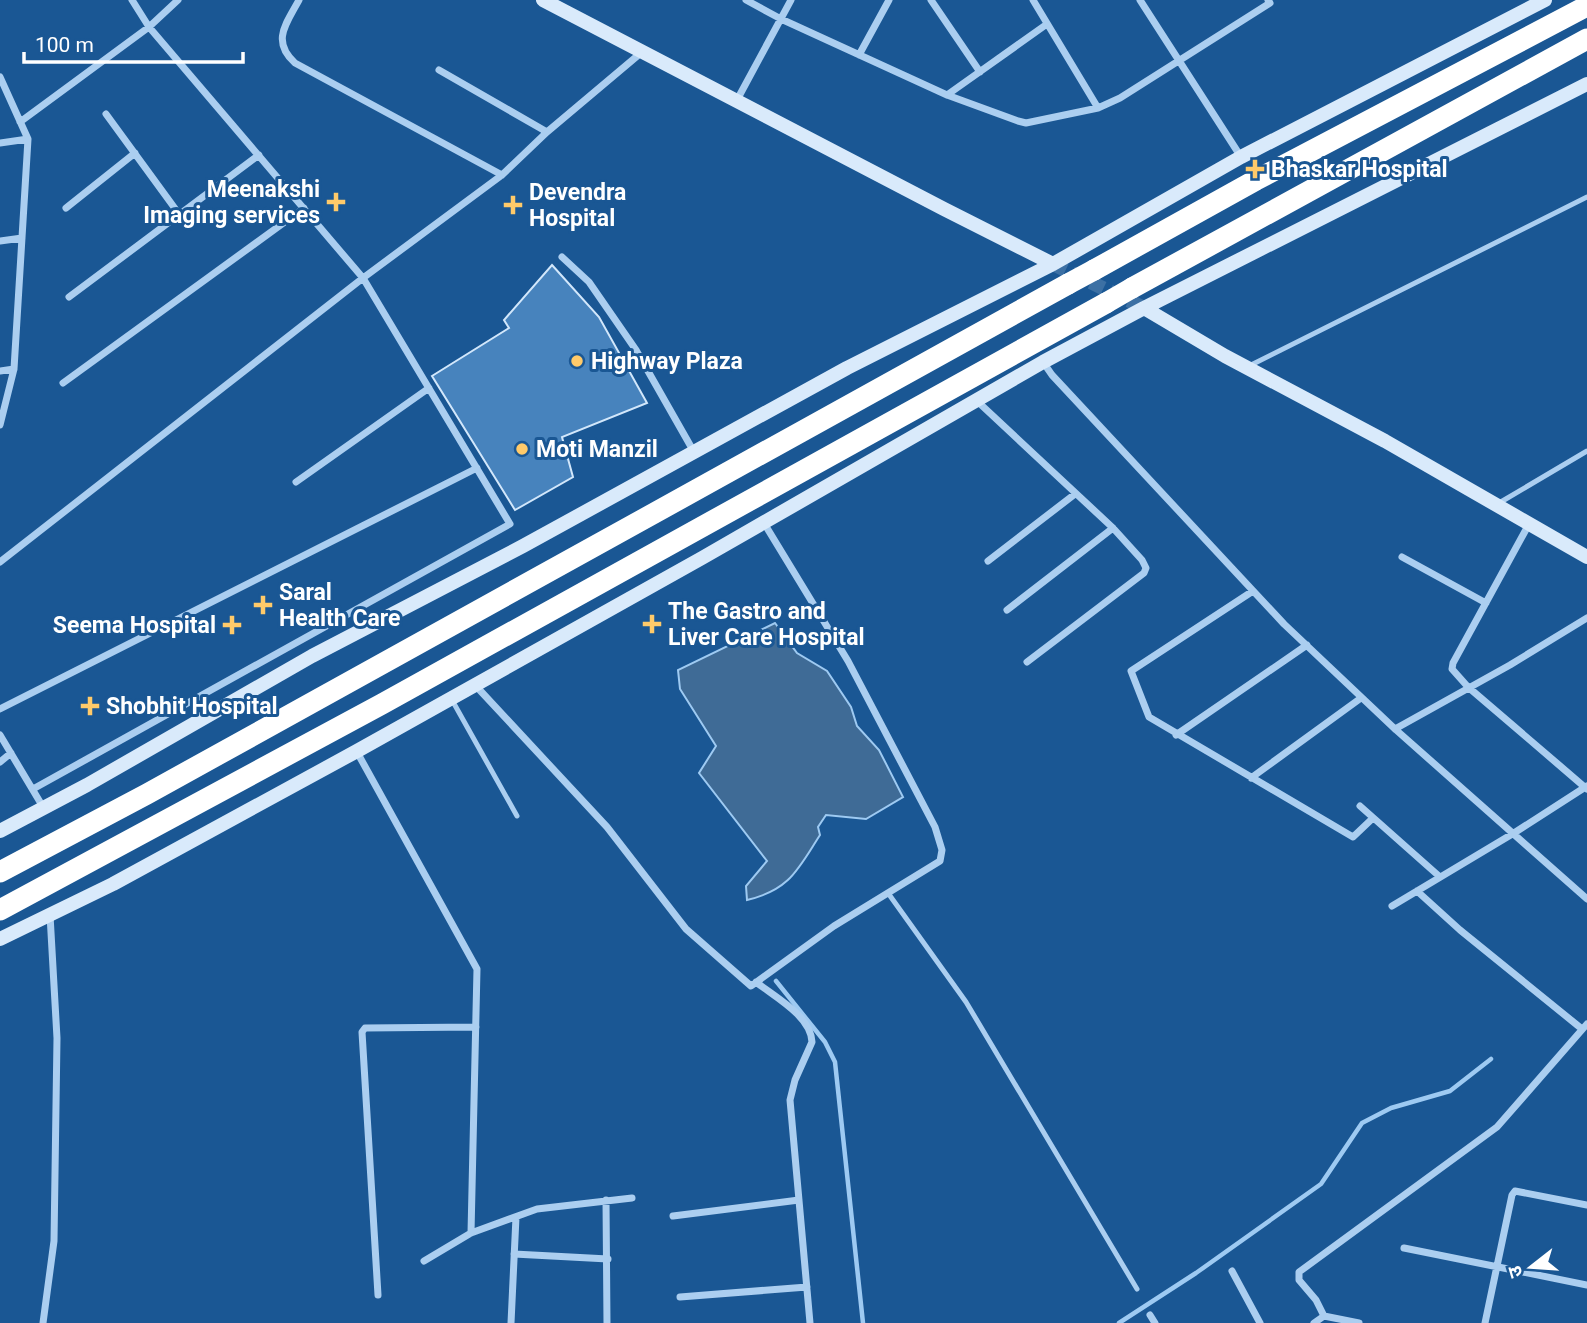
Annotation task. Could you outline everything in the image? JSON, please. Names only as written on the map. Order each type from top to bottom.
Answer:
[{"type":"highway","points":[[0,872],[171,781],[1256,180],[1587,6]]},
{"type":"highway","points":[[0,910],[382,704],[1587,39]]},
{"type":"street","points":[[33,789],[510,524],[363,278],[149,27],[132,0]]},
{"type":"street","points":[[20,122],[149,27],[178,0]]},
{"type":"street","points":[[299,0],[283,32],[281,43],[284,54],[295,64],[502,175]]},
{"type":"street","points":[[543,0],[1054,264]]},
{"type":"street","points":[[746,0],[781,19],[947,95],[1026,122],[1098,108],[1179,61],[1271,1]]},
{"type":"street","points":[[737,101],[791,0]]},
{"type":"street","points":[[859,55],[889,0]]},
{"type":"street","points":[[932,0],[980,72]]},
{"type":"street","points":[[1033,0],[1098,108]]},
{"type":"street","points":[[1140,0],[1241,157]]},
{"type":"street","points":[[0,831],[87,785],[312,656],[523,546],[847,368],[1054,264],[1241,157],[1545,0]]},
{"type":"street","points":[[947,95],[1047,24]]},
{"type":"street","points":[[1,559],[363,278],[502,175],[547,132],[642,51]]},
{"type":"street","points":[[439,70],[547,132]]},
{"type":"street","points":[[0,77],[28,139],[14,369],[0,425]]},
{"type":"street","points":[[0,939],[113,884],[357,751],[764,523],[1043,362],[1144,308],[1587,84]]},
{"type":"street","points":[[106,114],[179,214]]},
{"type":"street","points":[[0,143],[28,139]]},
{"type":"street","points":[[66,208],[135,153]]},
{"type":"street","points":[[69,297],[258,155]]},
{"type":"street","points":[[63,383],[304,208]]},
{"type":"street","points":[[0,241],[22,239]]},
{"type":"street","points":[[562,257],[589,282],[636,350],[694,452]]},
{"type":"street","points":[[1144,308],[1247,368],[1385,440],[1587,557]]},
{"type":"street","points":[[1043,362],[1052,375],[1253,591],[1307,645],[1395,729],[1587,899]]},
{"type":"street","points":[[0,371],[14,369]]},
{"type":"street","points":[[296,482],[429,388]]},
{"type":"street","points":[[976,401],[1113,528],[1146,568],[1144,573],[1027,662]]},
{"type":"street","points":[[0,709],[477,468]]},
{"type":"street","points":[[988,561],[1075,494]]},
{"type":"street","points":[[475,685],[607,827],[686,929],[751,986],[834,926],[940,861],[942,850],[935,827],[848,661],[764,523]]},
{"type":"street","points":[[1392,906],[1587,787],[1468,687],[1455,675],[1452,666],[1530,524]]},
{"type":"street","points":[[1007,610],[1113,528]]},
{"type":"street","points":[[1402,557],[1486,603]]},
{"type":"street","points":[[1253,591],[1131,671],[1149,717],[1353,837],[1373,818]]},
{"type":"street","points":[[1395,729],[1587,618]]},
{"type":"street","points":[[1176,735],[1307,645]]},
{"type":"street","points":[[1251,778],[1361,698]]},
{"type":"street","points":[[0,734],[43,807]]},
{"type":"street","points":[[357,751],[477,969],[471,1233]]},
{"type":"street","points":[[0,762],[11,752]]},
{"type":"street","points":[[1360,806],[1440,877]]},
{"type":"street","points":[[1324,1316],[1316,1300],[1299,1280],[1299,1272],[1497,1127],[1585,1026],[1460,930],[1417,891]]},
{"type":"street","points":[[43,1323],[54,1241],[57,1065],[50,915]]},
{"type":"street","points":[[757,982],[803,1020],[812,1036],[790,1100],[810,1323]]},
{"type":"street","points":[[378,1295],[362,1032],[365,1028],[476,1027]]},
{"type":"street","points":[[1485,1323],[1515,1191],[1587,1205]]},
{"type":"street","points":[[424,1261],[471,1233],[537,1209],[632,1198]]},
{"type":"street","points":[[606,1200],[607,1323]]},
{"type":"street","points":[[673,1216],[799,1200]]},
{"type":"street","points":[[511,1323],[516,1217]]},
{"type":"street","points":[[1404,1248],[1587,1285]]},
{"type":"street","points":[[514,1254],[608,1259]]},
{"type":"street","points":[[1232,1271],[1260,1323]]},
{"type":"street","points":[[680,1297],[807,1287]]},
{"type":"street","points":[[1150,1315],[1155,1323]]},
{"type":"street","points":[[1314,1323],[1324,1316],[1359,1323]]},
{"type":"lane","points":[[1247,368],[1587,197]]},
{"type":"lane","points":[[1496,505],[1587,452]]},
{"type":"lane","points":[[452,698],[517,816]]},
{"type":"lane","points":[[888,892],[966,1002],[1137,1289]]},
{"type":"water","points":[[775,623],[797,653],[827,671],[851,707],[857,726],[879,750],[903,797],[866,819],[826,815],[818,827],[820,835],[791,876],[762,896],[747,900],[746,886],[767,861],[699,773],[716,746],[680,689],[678,670]]},
{"type":"building","points":[[552,265],[599,317],[647,403],[562,437],[573,477],[515,510],[432,376],[509,328],[504,320]]},
{"type":"waterway","points":[[776,981],[825,1042],[835,1062],[863,1323]]},
{"type":"waterway","points":[[1119,1323],[1196,1273],[1321,1184],[1362,1123],[1391,1108],[1450,1091],[1491,1059]]},
{"type":"tunnel","points":[[1053,264],[1144,308]]},
{"type":"place","name":"Bhaskar Hospital","points":[[1255,169]]},
{"type":"place","name":"Meenakshi Imaging services","points":[[336,202]]},
{"type":"place","name":"Devendra Hospital","points":[[513,205]]},
{"type":"place","name":"Highway Plaza","points":[[577,361]]},
{"type":"place","name":"Moti Manzil","points":[[522,449]]},
{"type":"place","name":"Saral Health Care","points":[[263,605]]},
{"type":"place","name":"The Gastro and Liver Care Hospital","points":[[652,624]]},
{"type":"place","name":"Seema Hospital","points":[[232,625]]},
{"type":"place","name":"Shobhit Hospital","points":[[90,706]]}]
